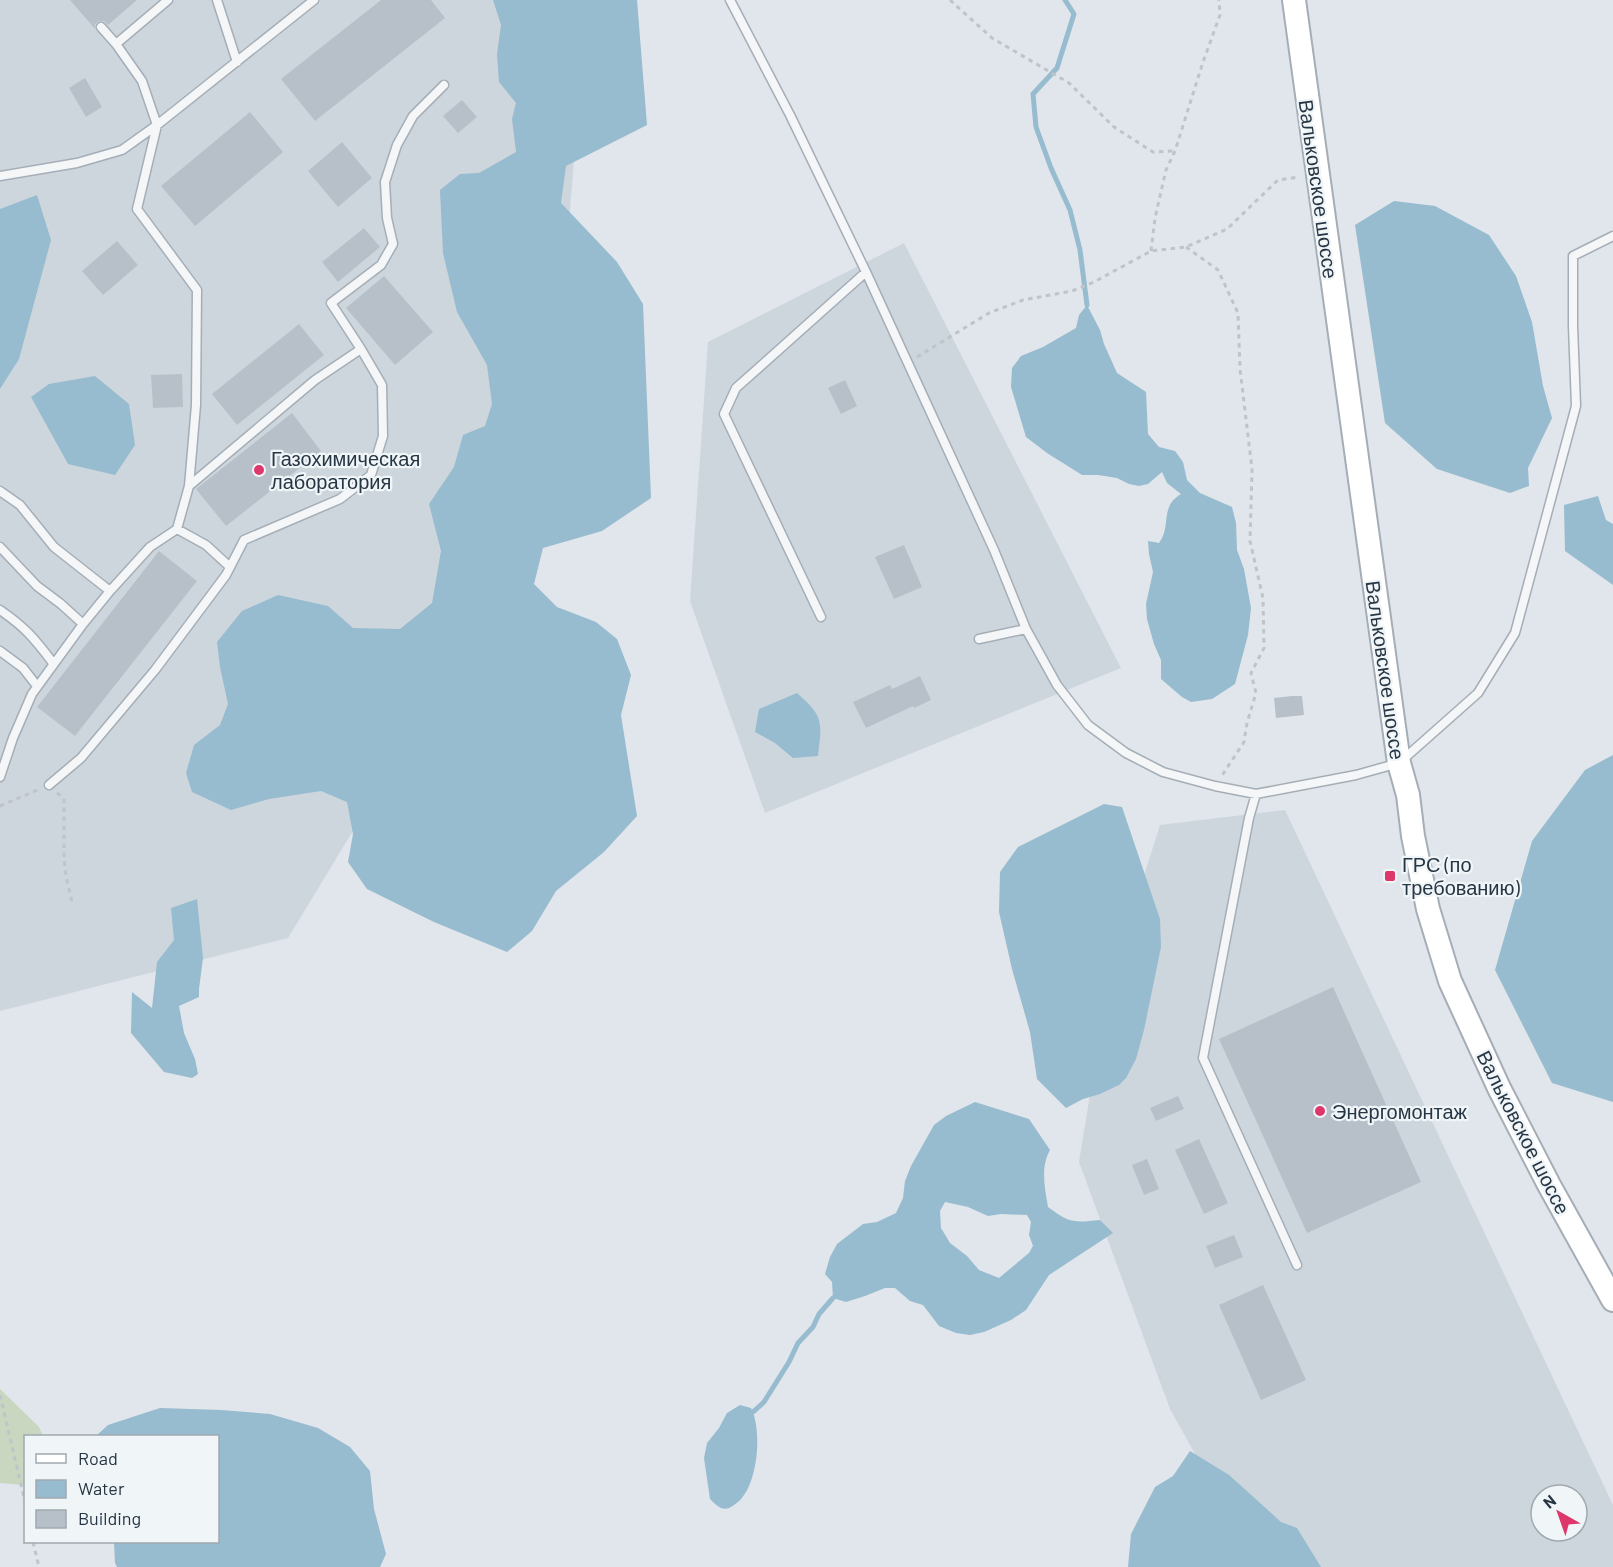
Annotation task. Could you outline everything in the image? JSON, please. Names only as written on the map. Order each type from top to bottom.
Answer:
[{"type":"main road","name":"Вальковское шоссе","points":[[1294,0],[1399,764],[1408,795],[1413,836],[1428,909],[1450,981],[1499,1088],[1549,1185],[1613,1300]]},
{"type":"lane","points":[[116,44],[168,0]]},
{"type":"lane","points":[[217,0],[237,62]]},
{"type":"lane","points":[[0,176],[76,163],[122,150],[157,125],[314,0]]},
{"type":"lane","points":[[730,0],[790,115],[866,272],[994,550],[1026,629],[1057,685],[1088,725],[1126,753],[1163,772],[1215,786],[1257,794],[1356,775],[1399,764],[1478,693],[1515,633],[1576,406],[1573,256],[1613,236]]},
{"type":"lane","points":[[0,777],[13,738],[37,686],[110,591],[150,547],[177,529],[189,486],[196,405],[197,290],[137,209],[157,125],[142,81],[101,27]]},
{"type":"lane","points":[[49,785],[81,758],[155,670],[226,575],[244,540],[340,499],[371,475],[383,436],[382,385],[331,303],[381,265],[393,244],[387,218],[385,182],[397,145],[413,116],[444,85]]},
{"type":"lane","points":[[820,617],[724,414],[736,388],[866,272]]},
{"type":"lane","points":[[189,486],[315,380],[361,349]]},
{"type":"lane","points":[[0,491],[20,505],[54,547],[110,591]]},
{"type":"lane","points":[[177,529],[206,545],[230,567]]},
{"type":"lane","points":[[2,550],[37,586],[83,624]]},
{"type":"lane","points":[[0,562],[2,550]]},
{"type":"lane","points":[[0,610],[19,623],[33,637],[53,663]]},
{"type":"lane","points":[[979,639],[1026,629]]},
{"type":"lane","points":[[0,651],[23,668],[37,686]]},
{"type":"lane","points":[[1257,794],[1249,818],[1203,1058],[1297,1265]]},
{"type":"path","points":[[950,0],[993,38],[1069,83],[1114,127],[1153,152],[1175,151]]},
{"type":"path","points":[[1150,251],[1166,170],[1175,151],[1220,15],[1219,0]]},
{"type":"path","points":[[908,363],[989,313],[1023,300],[1072,291],[1094,282],[1150,251],[1186,247],[1227,230],[1278,180],[1317,173]]},
{"type":"path","points":[[1186,247],[1218,270],[1238,313],[1240,369],[1252,469],[1250,541],[1263,598],[1264,648],[1251,673],[1256,693],[1244,742],[1215,786]]},
{"type":"path","points":[[0,806],[49,785],[63,798],[64,858],[72,902]]},
{"type":"path","points":[[0,1395],[24,1497]]},
{"type":"path","points":[[33,1543],[39,1567]]},
{"type":"shaded area","points":[[0,0],[587,0],[565,271],[559,491],[288,938],[0,1011]]},
{"type":"shaded area","points":[[904,243],[1121,668],[765,813],[690,601],[708,342]]},
{"type":"shaded area","points":[[1285,810],[1613,1505],[1613,1567],[1258,1567],[1170,1409],[1079,1162],[1106,996],[1160,825]]},
{"type":"green space","points":[[0,1389],[39,1427],[43,1435],[24,1435],[24,1485],[0,1483]]},
{"type":"water","points":[[493,0],[637,0],[647,125],[566,166],[561,203],[617,262],[643,304],[651,498],[602,531],[543,548],[534,584],[557,607],[596,622],[617,639],[631,675],[621,715],[637,816],[604,852],[556,891],[532,931],[507,952],[434,922],[367,889],[348,862],[353,834],[347,802],[321,791],[269,799],[231,810],[192,792],[186,773],[194,745],[220,725],[228,704],[217,642],[242,611],[278,595],[328,606],[353,628],[400,629],[432,603],[441,551],[429,504],[454,467],[463,435],[485,426],[492,404],[487,365],[457,312],[443,253],[440,190],[460,174],[479,173],[516,152],[512,119],[516,103],[499,82],[497,54],[501,25]]},
{"type":"water","points":[[37,195],[51,240],[19,359],[0,389],[0,209]]},
{"type":"water","points":[[1394,201],[1435,206],[1489,235],[1516,276],[1532,322],[1543,386],[1552,418],[1528,468],[1529,486],[1510,493],[1437,469],[1385,423],[1355,225]]},
{"type":"water","points":[[1087,305],[1100,330],[1117,373],[1146,392],[1148,434],[1159,447],[1175,451],[1183,462],[1187,480],[1200,493],[1232,507],[1236,523],[1237,550],[1244,569],[1251,608],[1248,635],[1235,684],[1212,699],[1191,702],[1161,679],[1161,660],[1147,619],[1146,604],[1153,572],[1148,541],[1159,543],[1163,537],[1170,505],[1181,494],[1167,483],[1162,472],[1148,484],[1139,486],[1117,478],[1082,475],[1026,437],[1011,387],[1012,368],[1021,356],[1043,347],[1076,328],[1079,315]]},
{"type":"water","points":[[95,376],[129,404],[135,445],[115,475],[68,464],[31,397],[49,384]]},
{"type":"water","points":[[1598,496],[1606,520],[1613,524],[1613,585],[1565,551],[1564,505]]},
{"type":"water","points":[[797,693],[817,714],[819,720],[818,756],[793,758],[775,743],[755,732],[759,709]]},
{"type":"water","points":[[1613,755],[1613,1102],[1552,1083],[1495,970],[1532,841],[1585,770]]},
{"type":"water","points":[[1104,804],[1122,807],[1160,919],[1161,947],[1144,1030],[1136,1059],[1126,1078],[1119,1085],[1066,1108],[1037,1079],[1030,1032],[999,912],[1000,872],[1018,847]]},
{"type":"water","points":[[197,899],[203,958],[199,997],[179,1006],[184,1033],[195,1059],[198,1074],[192,1078],[164,1072],[131,1033],[132,992],[152,1008],[157,962],[174,940],[171,908]]},
{"type":"water","points":[[975,1102],[1029,1119],[1050,1150],[1044,1171],[1048,1207],[1072,1221],[1100,1220],[1113,1233],[1049,1275],[1026,1310],[1011,1320],[984,1332],[970,1335],[956,1333],[939,1326],[923,1305],[910,1301],[895,1288],[885,1288],[846,1302],[833,1298],[832,1282],[825,1274],[837,1244],[863,1224],[877,1222],[896,1213],[903,1198],[905,1181],[911,1166],[934,1125],[946,1116]],"holes":[[[945,1202],[968,1207],[988,1216],[1027,1215],[1031,1222],[1029,1235],[1033,1246],[1029,1253],[999,1278],[979,1270],[967,1256],[950,1243],[941,1228],[940,1211]]]},
{"type":"water","points":[[740,1405],[751,1408],[755,1418],[756,1460],[753,1474],[742,1498],[731,1507],[723,1509],[710,1499],[704,1458],[707,1443],[727,1413]]},
{"type":"water","points":[[160,1408],[270,1414],[318,1428],[350,1447],[370,1471],[374,1509],[386,1554],[380,1567],[117,1567],[114,1543],[219,1543],[219,1435],[97,1435],[108,1425]]},
{"type":"water","points":[[1190,1451],[1229,1475],[1281,1522],[1297,1528],[1321,1567],[1128,1567],[1131,1534],[1155,1487],[1173,1476]]},
{"type":"building","points":[[70,0],[137,0],[108,25],[104,21],[99,21],[95,24],[95,29]]},
{"type":"building","points":[[381,0],[431,0],[445,18],[315,121],[281,79]]},
{"type":"building","points":[[85,78],[102,107],[86,117],[69,88]]},
{"type":"building","points":[[462,100],[477,117],[458,133],[443,116]]},
{"type":"building","points":[[250,112],[283,152],[195,226],[161,186]]},
{"type":"building","points":[[342,142],[372,178],[338,207],[308,171]]},
{"type":"building","points":[[364,228],[380,247],[338,282],[322,262]]},
{"type":"building","points":[[117,241],[138,265],[103,295],[82,271]]},
{"type":"building","points":[[384,276],[433,332],[395,365],[346,308]]},
{"type":"building","points":[[299,324],[324,355],[237,425],[212,394]]},
{"type":"building","points":[[182,374],[183,407],[153,408],[151,375]]},
{"type":"building","points":[[845,380],[857,406],[841,414],[828,388]]},
{"type":"building","name":"Газохимическая лаборатория","points":[[292,413],[321,451],[226,526],[196,489]]},
{"type":"building","points":[[904,545],[922,587],[894,599],[875,557]]},
{"type":"building","points":[[159,551],[197,581],[75,736],[37,707]]},
{"type":"building","points":[[920,676],[931,700],[866,728],[853,702],[890,685],[892,689]]},
{"type":"building","points":[[1302,696],[1304,715],[1276,718],[1274,698]]},
{"type":"building","name":"Энергомонтаж","points":[[1333,987],[1421,1182],[1307,1233],[1219,1039]]},
{"type":"building","points":[[1178,1096],[1184,1109],[1156,1121],[1150,1108]]},
{"type":"building","points":[[1199,1139],[1228,1203],[1204,1214],[1175,1150]]},
{"type":"building","points":[[1147,1159],[1159,1189],[1144,1195],[1132,1165]]},
{"type":"building","points":[[1234,1235],[1243,1257],[1215,1268],[1206,1246]]},
{"type":"building","points":[[1263,1285],[1306,1380],[1261,1400],[1219,1305]]},
{"type":"waterway","points":[[1065,0],[1074,14],[1057,68],[1033,94],[1036,127],[1070,210],[1080,250],[1087,305]]},
{"type":"waterway","points":[[753,1412],[764,1402],[798,1343],[813,1327],[819,1314],[833,1298]]},
{"type":"place","name":"Газохимическая лаборатория","points":[[259,470]]},
{"type":"place","name":"ГРС (по требованию)","points":[[1390,876]]},
{"type":"place","name":"Энергомонтаж","points":[[1320,1111]]}]
